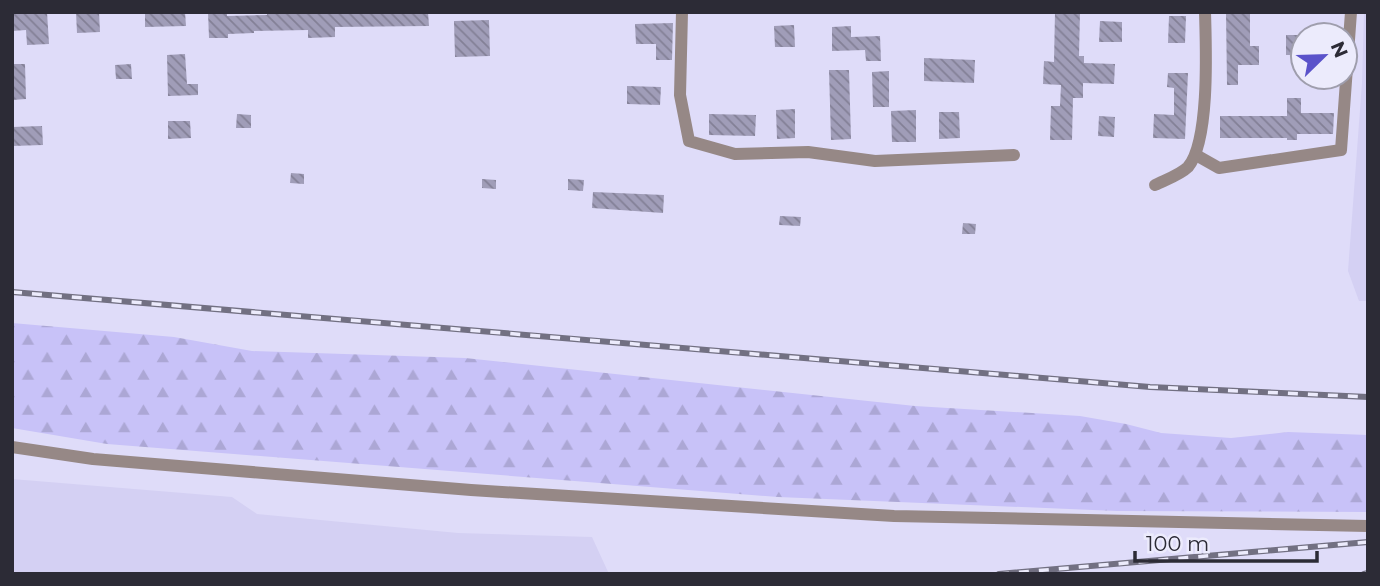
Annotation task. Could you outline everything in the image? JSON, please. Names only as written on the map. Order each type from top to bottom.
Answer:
[{"type":"street","points":[[682,12],[680,95],[689,141],[735,154],[808,152],[875,161],[1014,155]]},
{"type":"street","points":[[1155,185],[1186,169],[1196,155],[1207,80],[1205,12]]},
{"type":"street","points":[[1196,155],[1219,168],[1341,150],[1352,12]]},
{"type":"street","points":[[12,447],[93,459],[444,488],[894,516],[1368,526]]},
{"type":"shaded area","points":[[1364,12],[1368,12],[1368,301],[1359,301],[1348,271],[1362,83]]},
{"type":"shaded area","points":[[12,479],[232,497],[257,514],[458,533],[592,537],[609,574],[12,574]]},
{"type":"green space","points":[[12,323],[174,337],[252,351],[465,358],[915,406],[1080,416],[1161,433],[1231,438],[1288,432],[1368,435],[1368,512],[1117,511],[778,497],[107,444],[12,428]]},
{"type":"building","points":[[12,12],[47,12],[49,44],[27,45],[26,30],[12,31]]},
{"type":"building","points":[[76,12],[99,12],[100,32],[77,33]]},
{"type":"building","points":[[145,12],[185,12],[186,26],[145,27]]},
{"type":"building","points":[[208,12],[227,12],[227,16],[267,15],[267,12],[428,12],[429,26],[335,27],[335,37],[308,38],[308,30],[254,31],[228,34],[228,38],[209,38]]},
{"type":"building","points":[[1055,12],[1080,12],[1079,56],[1084,56],[1084,63],[1115,64],[1114,84],[1083,83],[1083,98],[1073,98],[1072,140],[1050,140],[1051,106],[1060,106],[1061,85],[1043,84],[1044,61],[1054,62]]},
{"type":"building","points":[[1226,12],[1250,12],[1250,46],[1259,46],[1259,65],[1238,65],[1238,85],[1227,85]]},
{"type":"building","points":[[1169,16],[1186,16],[1185,43],[1168,43]]},
{"type":"building","points":[[489,20],[490,56],[455,57],[454,21]]},
{"type":"building","points":[[1100,21],[1122,22],[1122,42],[1099,42]]},
{"type":"building","points":[[673,23],[672,60],[656,60],[656,44],[636,44],[635,24]]},
{"type":"building","points":[[794,25],[795,47],[775,47],[774,26]]},
{"type":"building","points":[[851,26],[851,37],[880,36],[881,61],[866,61],[865,50],[832,51],[832,27]]},
{"type":"building","points":[[1286,35],[1289,35],[1289,55],[1286,55]]},
{"type":"building","points":[[185,54],[187,84],[198,84],[198,95],[168,96],[167,55]]},
{"type":"building","points":[[924,58],[975,60],[974,83],[924,81]]},
{"type":"building","points":[[12,64],[25,64],[26,99],[12,100]]},
{"type":"building","points":[[131,64],[132,79],[116,79],[115,65]]},
{"type":"building","points":[[829,70],[849,70],[851,139],[831,140]]},
{"type":"building","points":[[889,71],[889,107],[873,107],[872,72]]},
{"type":"building","points":[[1168,73],[1188,73],[1185,139],[1153,138],[1154,114],[1174,115],[1174,88],[1167,87]]},
{"type":"building","points":[[627,86],[661,87],[660,105],[627,104]]},
{"type":"building","points":[[1287,98],[1301,98],[1301,113],[1334,113],[1333,134],[1297,134],[1297,140],[1220,138],[1220,116],[1287,116]]},
{"type":"building","points":[[795,109],[795,138],[777,139],[776,110]]},
{"type":"building","points":[[916,110],[916,142],[892,142],[891,111]]},
{"type":"building","points":[[939,112],[959,112],[960,138],[939,139]]},
{"type":"building","points":[[237,114],[251,115],[251,128],[236,128]]},
{"type":"building","points":[[709,114],[756,115],[755,136],[709,135]]},
{"type":"building","points":[[1099,116],[1115,117],[1114,137],[1098,136]]},
{"type":"building","points":[[168,121],[190,121],[191,138],[168,139]]},
{"type":"building","points":[[42,126],[43,145],[12,146],[12,127]]},
{"type":"building","points":[[291,173],[304,174],[304,184],[290,183]]},
{"type":"building","points":[[482,179],[496,180],[496,189],[482,188]]},
{"type":"building","points":[[568,179],[584,180],[583,191],[568,190]]},
{"type":"building","points":[[593,192],[664,195],[663,213],[592,208]]},
{"type":"building","points":[[780,216],[801,217],[800,226],[779,225]]},
{"type":"building","points":[[963,223],[976,224],[975,234],[962,234]]},
{"type":"railway","points":[[12,292],[1150,387],[1368,397]]},
{"type":"railway","points":[[999,574],[1368,542]]},
{"type":"railway","points":[[1364,574],[1368,573]]}]
